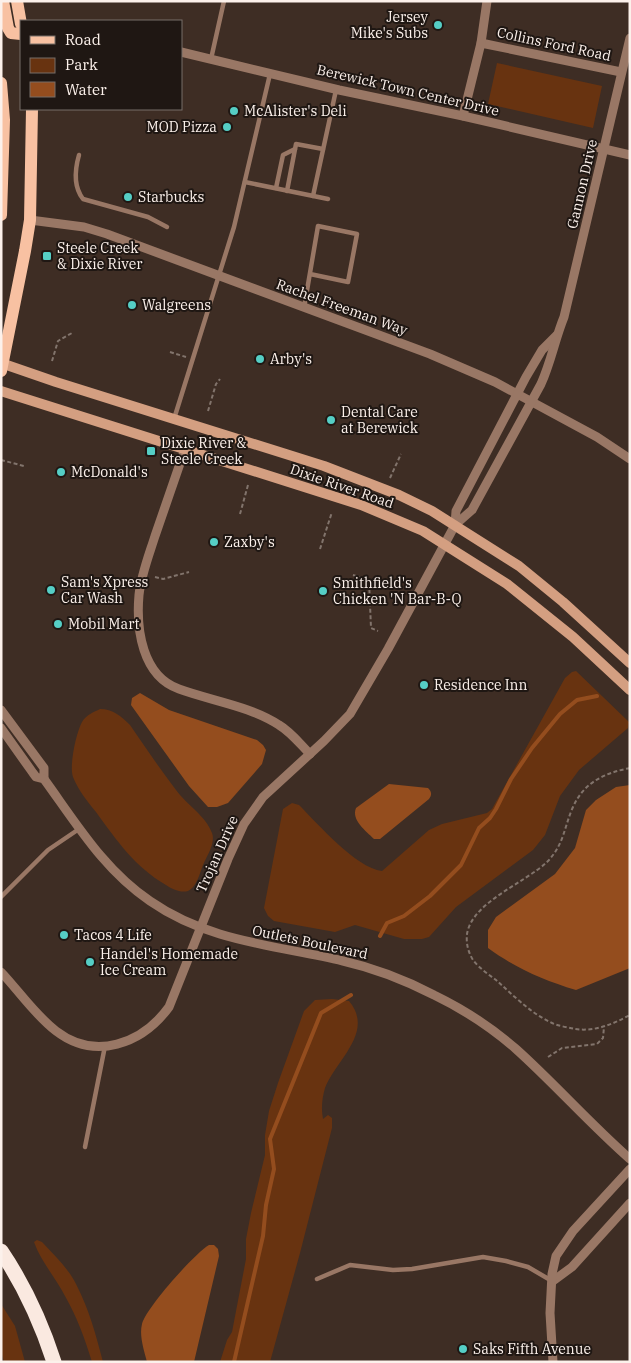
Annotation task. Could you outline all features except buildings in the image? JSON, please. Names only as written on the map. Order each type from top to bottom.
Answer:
[{"type":"highway","points":[[1,1251],[27,1294],[54,1362]]},
{"type":"main road","points":[[3,1],[8,28],[11,33],[20,34]]},
{"type":"main road","points":[[17,1],[20,20]]},
{"type":"main road","points":[[1,83],[4,120],[1,215]]},
{"type":"main road","points":[[2,366],[30,220],[32,110]]},
{"type":"street","points":[[463,116],[481,43],[487,1]]},
{"type":"street","name":"Gannon Drive","points":[[453,529],[472,510],[550,364],[557,335],[564,317],[604,150],[620,72],[630,38]]},
{"type":"street","name":"Collins Ford Road","points":[[481,43],[620,72]]},
{"type":"street","name":"Berewick Town Center Drive","points":[[182,52],[630,155]]},
{"type":"street","name":"Rachel Freeman Way","points":[[30,220],[92,229],[430,354],[495,382],[596,437],[630,459]]},
{"type":"street","name":"Gannon Drive","points":[[453,529],[456,511],[517,395],[542,350],[557,335]]},
{"type":"street","name":"Dixie River Road","points":[[2,366],[324,466],[432,511],[453,529],[519,566],[563,602],[630,663]]},
{"type":"street","name":"Dixie River Road","points":[[1,392],[361,505],[423,531],[507,584],[573,637],[630,690]]},
{"type":"street","points":[[185,449],[147,560],[139,593],[140,627],[145,654],[149,663],[168,684],[259,714],[281,726],[310,754]]},
{"type":"street","name":"Trojan Drive","points":[[1,972],[43,1019],[59,1033],[76,1041],[93,1045],[120,1043],[147,1031],[162,1017],[172,1001],[237,838],[250,814],[263,797],[350,714],[388,650],[453,529]]},
{"type":"street","name":"Outlets Boulevard","points":[[1,710],[44,768],[44,779],[79,828],[109,866],[139,892],[175,916],[200,928],[244,942],[367,967],[436,995],[463,1011],[514,1048],[630,1159]]},
{"type":"street","name":"Outlets Boulevard","points":[[1,728],[32,773],[36,777],[44,779]]},
{"type":"street","points":[[554,1362],[550,1313],[553,1266],[556,1256],[566,1240],[630,1168]]},
{"type":"street","points":[[553,1282],[572,1267],[630,1203]]},
{"type":"lane","points":[[211,59],[224,1]]},
{"type":"lane","points":[[174,419],[234,227],[270,73]]},
{"type":"lane","points":[[313,196],[336,89]]},
{"type":"lane","points":[[287,191],[296,144],[323,149]]},
{"type":"lane","points":[[276,188],[283,155],[295,149]]},
{"type":"lane","points":[[79,155],[76,166],[76,184],[83,199],[148,217],[167,227]]},
{"type":"lane","points":[[245,182],[328,199]]},
{"type":"lane","points":[[304,308],[318,226],[357,234],[348,282],[310,274]]},
{"type":"lane","points":[[1,897],[48,850],[79,828]]},
{"type":"lane","points":[[85,1147],[105,1045]]},
{"type":"lane","points":[[317,1279],[350,1265],[393,1270],[412,1269],[483,1257],[528,1267],[553,1282]]},
{"type":"path","points":[[52,361],[58,341],[72,333]]},
{"type":"path","points":[[170,352],[186,357]]},
{"type":"path","points":[[208,411],[216,384],[220,379]]},
{"type":"path","points":[[390,478],[401,454]]},
{"type":"path","points":[[1,460],[24,466]]},
{"type":"path","points":[[240,514],[248,485]]},
{"type":"path","points":[[320,548],[332,512]]},
{"type":"path","points":[[156,577],[163,579],[190,572]]},
{"type":"path","points":[[354,575],[369,580],[370,628],[378,630]]},
{"type":"path","points":[[630,768],[603,776],[583,792],[572,808],[565,835],[554,853],[533,873],[481,909],[472,921],[467,935],[470,954],[478,965],[543,1019],[577,1029],[604,1027],[630,1016]]},
{"type":"path","points":[[548,1057],[562,1048],[597,1044],[602,1038],[604,1027]]},
{"type":"green space","points":[[497,63],[602,86],[593,128],[488,104]]},
{"type":"green space","points":[[576,671],[629,722],[628,728],[579,770],[560,796],[545,835],[533,850],[456,907],[429,937],[404,939],[355,925],[335,932],[274,921],[268,916],[264,908],[283,809],[292,803],[299,805],[349,854],[372,868],[382,871],[429,830],[442,824],[487,813],[492,809],[565,678]]},
{"type":"green space","points":[[100,709],[109,710],[130,725],[176,790],[201,816],[212,833],[212,845],[195,884],[188,891],[179,891],[171,888],[155,878],[136,862],[111,833],[83,796],[75,782],[72,772],[75,741],[82,722],[90,714]]},
{"type":"green space","points":[[315,1000],[349,1001],[356,1012],[358,1024],[351,1046],[330,1077],[325,1088],[322,1107],[323,1119],[328,1115],[332,1118],[332,1128],[270,1362],[220,1362],[227,1340],[232,1332],[246,1259],[246,1239],[265,1155],[265,1135],[269,1111],[304,1011]]},
{"type":"green space","points":[[37,1240],[42,1242],[60,1262],[81,1293],[103,1362],[92,1362],[73,1312],[37,1249],[34,1242]]},
{"type":"green space","points":[[1,1304],[15,1326],[25,1362],[4,1362],[1,1351]]},
{"type":"water","points":[[140,693],[169,710],[257,740],[266,750],[262,764],[228,803],[217,807],[208,807],[189,786],[131,705],[132,698]]},
{"type":"water","points":[[389,784],[428,788],[431,795],[429,799],[380,839],[374,839],[357,821],[356,808]]},
{"type":"water","points":[[630,785],[630,968],[576,990],[530,973],[488,948],[488,930],[496,917],[555,874],[575,848],[586,810],[596,800],[616,787]]},
{"type":"water","points":[[209,1245],[214,1245],[218,1249],[219,1256],[194,1362],[147,1362],[141,1333],[145,1316],[193,1258]]},
{"type":"waterway","points":[[380,936],[387,923],[404,916],[430,896],[461,865],[479,828],[490,818],[496,809],[511,779],[532,748],[560,714],[577,700],[597,696]]},
{"type":"waterway","points":[[234,1362],[263,1236],[266,1205],[274,1169],[270,1139],[321,1013],[351,995]]},
{"type":"place","name":"Jersey Mike's Subs","points":[[438,25]]},
{"type":"place","name":"McAlister's Deli","points":[[234,111]]},
{"type":"place","name":"MOD Pizza","points":[[227,127]]},
{"type":"place","name":"Starbucks","points":[[128,197]]},
{"type":"place","name":"Steele Creek & Dixie River","points":[[47,256]]},
{"type":"place","name":"Walgreens","points":[[132,305]]},
{"type":"place","name":"Arby's","points":[[260,359]]},
{"type":"place","name":"Dental Care at Berewick","points":[[331,420]]},
{"type":"place","name":"Dixie River & Steele Creek","points":[[151,451]]},
{"type":"place","name":"McDonald's","points":[[61,472]]},
{"type":"place","name":"Zaxby's","points":[[214,542]]},
{"type":"place","name":"Sam's Xpress Car Wash","points":[[51,590]]},
{"type":"place","name":"Smithfield's Chicken 'N Bar-B-Q","points":[[323,591]]},
{"type":"place","name":"Mobil Mart","points":[[58,624]]},
{"type":"place","name":"Residence Inn","points":[[424,685]]},
{"type":"place","name":"Tacos 4 Life","points":[[64,935]]},
{"type":"place","name":"Handel's Homemade Ice Cream","points":[[90,962]]},
{"type":"place","name":"Saks Fifth Avenue","points":[[463,1349]]}]
